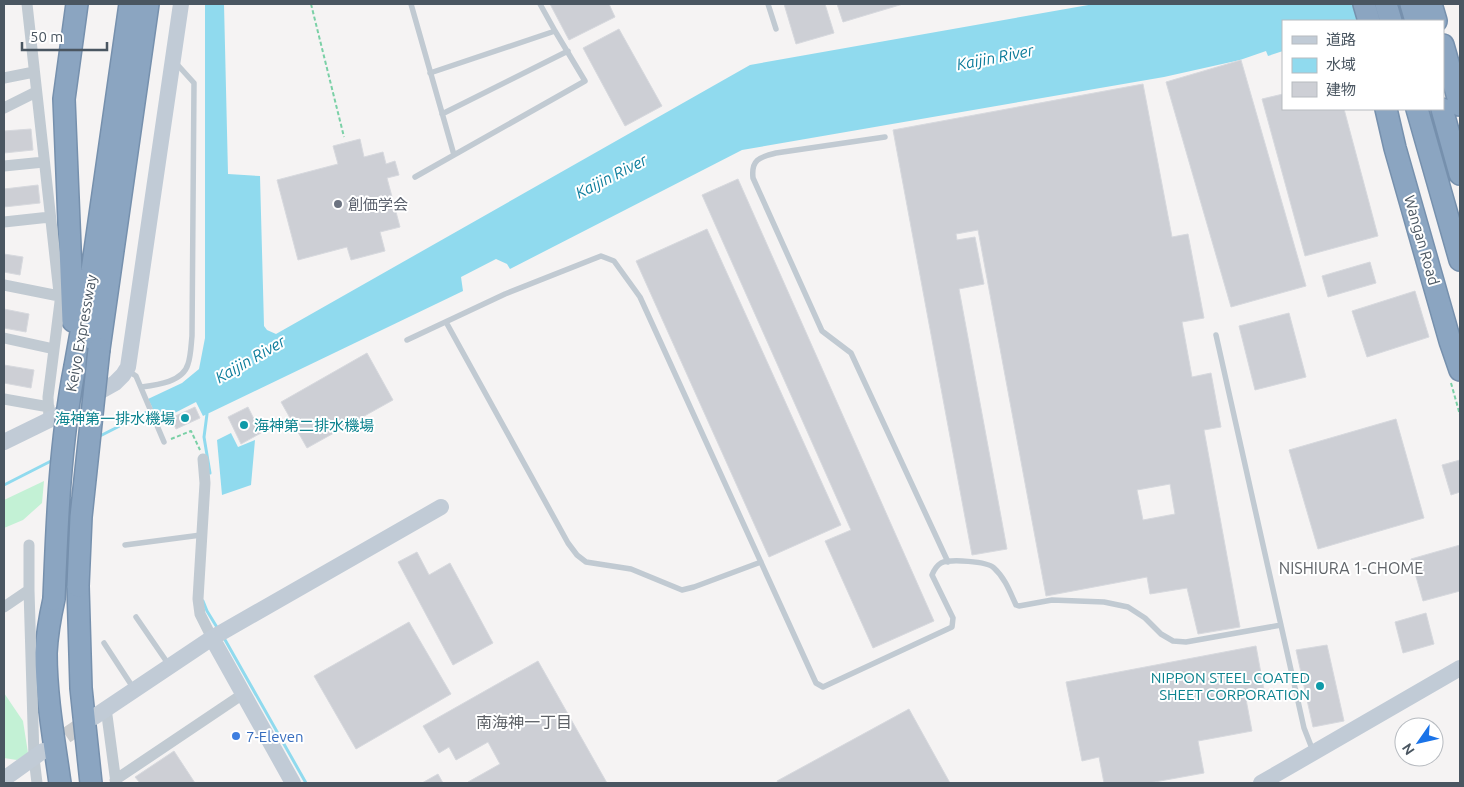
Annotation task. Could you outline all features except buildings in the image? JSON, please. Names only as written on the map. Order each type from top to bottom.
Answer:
[{"type":"highway","name":"Keiyo Expressway","points":[[91,783],[81,688],[78,586],[81,517],[95,376],[148,4]]},
{"type":"highway","points":[[1364,4],[1369,20]]},
{"type":"highway","points":[[1386,4],[1392,20]]},
{"type":"highway","points":[[1412,4],[1416,20]]},
{"type":"highway","points":[[1431,4],[1436,20]]},
{"type":"highway","points":[[75,366],[64,99],[76,5]]},
{"type":"highway","name":"Keiyo Expressway","points":[[71,783],[60,694],[54,599],[59,487],[70,392],[92,271],[128,14]]},
{"type":"highway","points":[[1444,49],[1460,105]]},
{"type":"highway","name":"Wangan Road","points":[[1386,110],[1395,148],[1460,370]]},
{"type":"highway","points":[[1394,110],[1460,342]]},
{"type":"highway","points":[[1417,110],[1460,260]]},
{"type":"highway","points":[[1442,110],[1460,174]]},
{"type":"highway","points":[[54,599],[48,629],[46,653],[48,687],[60,783]]},
{"type":"street","points":[[27,4],[60,302],[48,397],[49,413]]},
{"type":"street","points":[[4,442],[49,413],[115,383],[126,370],[132,343],[181,4]]},
{"type":"street","points":[[4,78],[34,72]]},
{"type":"street","points":[[4,108],[36,92]]},
{"type":"street","points":[[4,166],[44,162]]},
{"type":"street","points":[[4,222],[50,217]]},
{"type":"street","points":[[4,285],[59,296]]},
{"type":"street","points":[[4,338],[54,349]]},
{"type":"street","points":[[4,399],[49,413]]},
{"type":"street","points":[[203,459],[205,483],[198,599],[200,614],[293,783]]},
{"type":"street","points":[[243,694],[115,782],[100,712],[212,638],[441,506]]},
{"type":"street","points":[[29,544],[29,590],[39,754],[37,783]]},
{"type":"street","points":[[4,607],[29,590]]},
{"type":"street","points":[[1266,782],[1460,668]]},
{"type":"street","points":[[5,775],[39,754]]},
{"type":"lane","points":[[410,4],[454,155]]},
{"type":"lane","points":[[415,178],[585,81],[540,4]]},
{"type":"lane","points":[[768,4],[776,29]]},
{"type":"lane","points":[[430,73],[555,31]]},
{"type":"lane","points":[[442,114],[568,51]]},
{"type":"lane","points":[[141,387],[159,385],[181,375],[188,365],[192,336],[194,83],[173,59]]},
{"type":"lane","points":[[885,137],[762,156],[752,168],[753,178],[822,331],[851,353],[948,562]]},
{"type":"lane","points":[[407,340],[505,294],[601,256],[614,261],[640,297],[816,683],[823,687],[952,626],[953,618],[932,575],[935,567],[943,562],[963,561],[992,566],[1002,577],[1016,605],[1019,606],[1052,600],[1104,602],[1128,607],[1145,618],[1161,634],[1173,641],[1186,642],[1281,625]]},
{"type":"lane","points":[[446,322],[568,543],[577,555],[586,562],[631,569],[682,590],[761,562]]},
{"type":"lane","points":[[1216,335],[1304,728],[1314,753]]},
{"type":"lane","points":[[126,370],[136,376],[164,442]]},
{"type":"lane","points":[[125,545],[201,536]]},
{"type":"lane","points":[[136,617],[169,666]]},
{"type":"lane","points":[[104,643],[134,689]]},
{"type":"path","points":[[311,4],[344,137]]},
{"type":"path","points":[[164,442],[191,431],[203,459]]},
{"type":"green space","points":[[44,481],[42,503],[23,520],[4,528],[4,500]]},
{"type":"green space","points":[[4,693],[23,721],[28,753],[17,760],[4,758]]},
{"type":"water","points":[[205,4],[224,4],[228,174],[260,176],[264,326],[267,330],[276,334],[750,65],[1094,4],[1424,4],[1373,20],[1282,20],[1282,51],[1268,56],[1266,51],[1240,60],[1164,77],[742,150],[510,269],[507,264],[496,259],[461,277],[463,291],[203,416],[196,402],[159,421],[148,399],[182,383],[199,369],[205,338]]},
{"type":"water","points":[[231,433],[238,447],[255,440],[251,485],[222,495],[217,440]]},
{"type":"waterway","name":"Kaijin River","points":[[98,437],[157,407]]},
{"type":"waterway","points":[[207,414],[204,437],[210,473]]},
{"type":"waterway","name":"Kaijin River","points":[[4,485],[55,459]]},
{"type":"waterway","points":[[203,601],[218,629]]},
{"type":"waterway","points":[[224,638],[306,783]]},
{"type":"tunnel","points":[[46,749],[92,718]]},
{"type":"place","name":"創価学会","points":[[338,204]]},
{"type":"place","name":"海神第一排水機場","points":[[185,418]]},
{"type":"place","name":"海神第二排水機場","points":[[244,425]]},
{"type":"place","name":"NIPPON STEEL COATED SHEET CORPORATION","points":[[1320,686]]},
{"type":"place","name":"7-Eleven","points":[[236,736]]},
{"type":"district","name":"NISHIURA 1-CHOME","points":[[1351,568]]},
{"type":"district","name":"南海神一丁目","points":[[524,722]]}]
